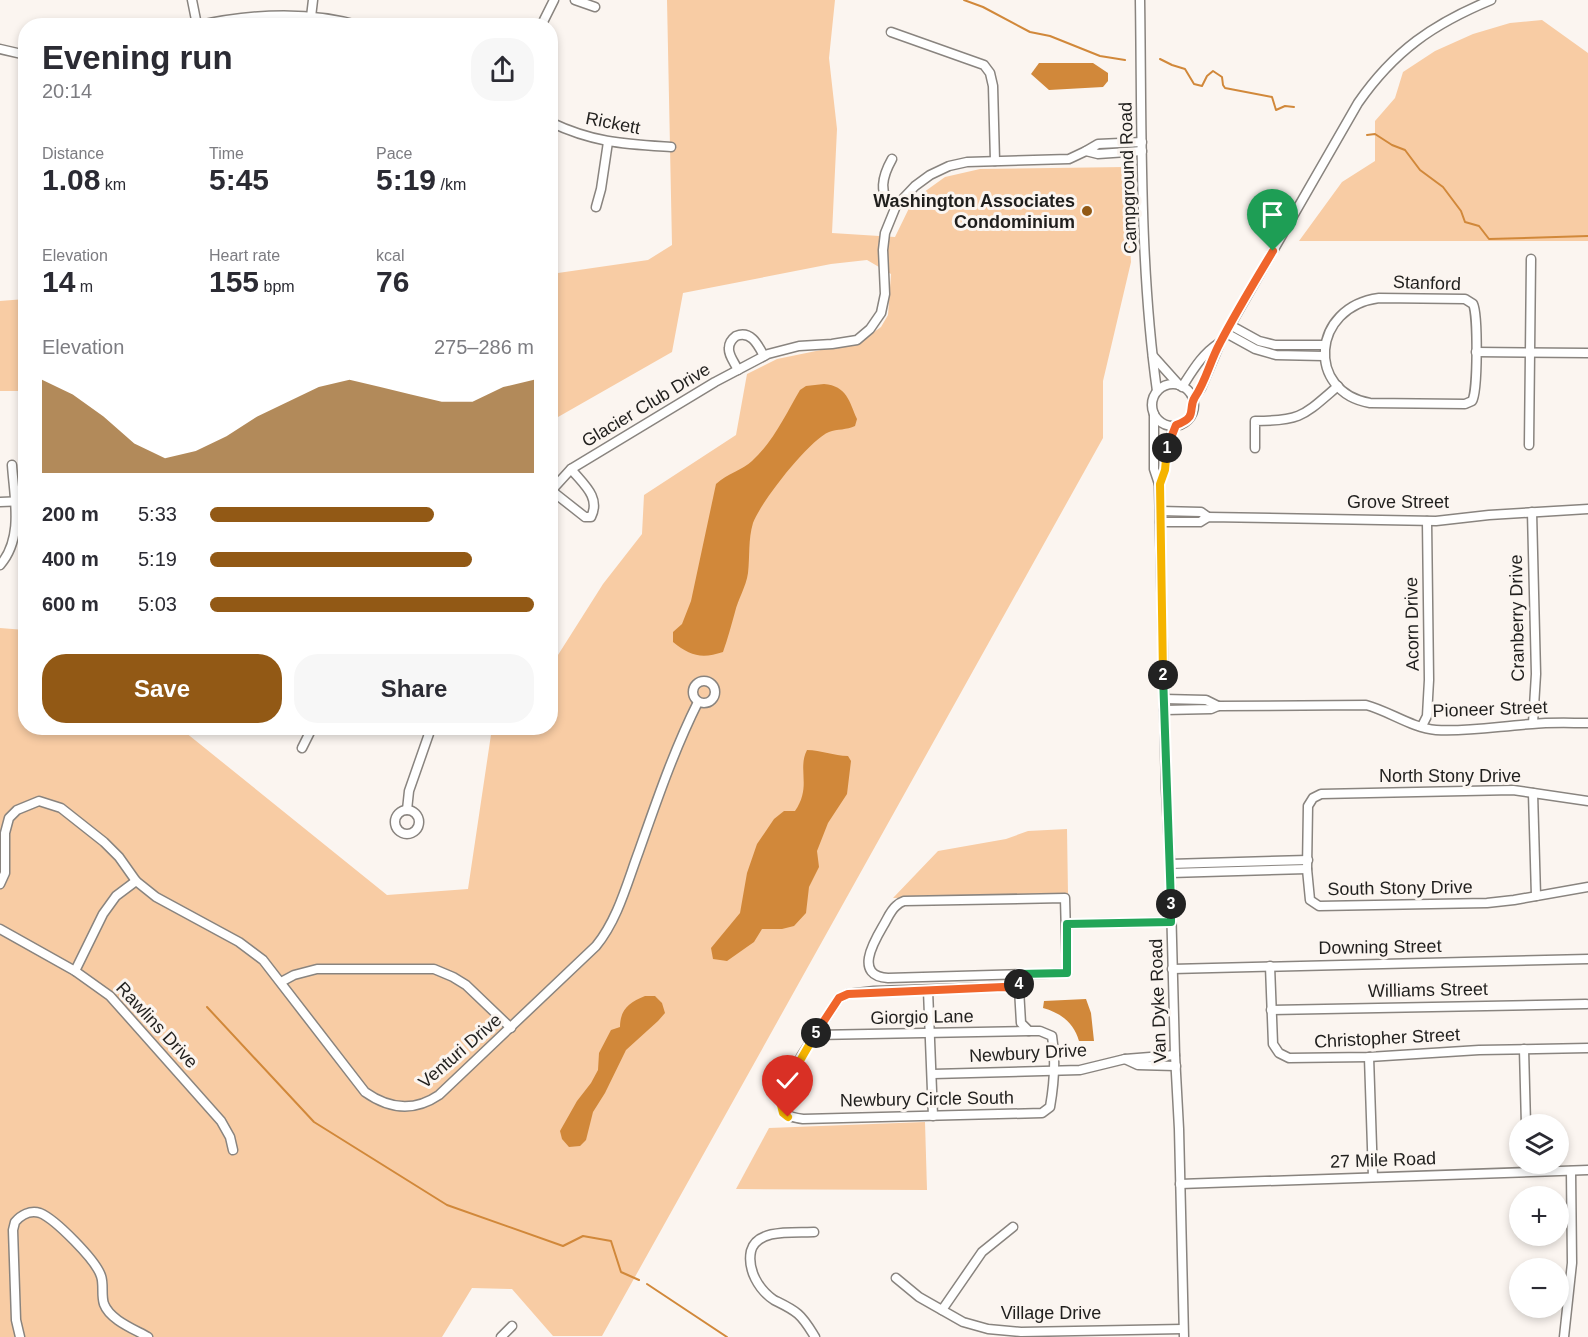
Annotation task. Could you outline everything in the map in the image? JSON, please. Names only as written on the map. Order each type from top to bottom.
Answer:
[{"type":"street","points":[[192,0],[195,18]]},
{"type":"street","points":[[311,17],[313,0]]},
{"type":"street","points":[[545,18],[554,0]]},
{"type":"street","points":[[575,0],[595,7]]},
{"type":"street","name":"Campground Road","points":[[1140,0],[1142,151],[1153,356],[1157,391]]},
{"type":"street","points":[[1193,400],[1201,388],[1220,343],[1370,85],[1397,55],[1419,37],[1448,20],[1491,0]]},
{"type":"street","points":[[268,18],[317,18]]},
{"type":"street","points":[[891,32],[984,66],[990,74],[993,86],[996,161]]},
{"type":"street","points":[[0,49],[18,54]]},
{"type":"street","name":"Rickett","points":[[558,126],[576,134],[608,142],[671,147]]},
{"type":"street","points":[[596,207],[608,142]]},
{"type":"street","name":"Glacier Club Drive","points":[[558,484],[571,469],[764,356],[799,345],[832,344],[856,340],[870,329],[881,313],[885,294],[883,250],[885,233],[896,206],[915,186],[930,175],[949,166],[968,162],[1069,159],[1098,144],[1142,142]]},
{"type":"street","points":[[1116,143],[1117,153]]},
{"type":"street","name":"Glacier Club Drive","points":[[1086,151],[1098,154],[1142,151]]},
{"type":"street","points":[[892,159],[885,173],[884,193],[888,202],[896,206]]},
{"type":"street","points":[[1529,445],[1531,259]]},
{"type":"street","name":"Stanford","points":[[1324,356],[1325,345],[1337,318],[1358,302],[1379,298],[1465,299],[1469,301],[1475,308],[1476,352]]},
{"type":"street","points":[[1228,329],[1275,345],[1325,345]]},
{"type":"street","points":[[1228,329],[1255,349],[1276,355],[1324,356],[1329,371],[1338,386],[1359,400],[1370,403],[1465,404],[1472,401],[1476,394],[1476,352],[1588,352]]},
{"type":"street","name":"Glacier Club Drive","points":[[738,370],[729,351],[729,345],[732,339],[739,335],[747,334],[756,340],[764,356]]},
{"type":"street","points":[[1180,386],[1209,350],[1220,343]]},
{"type":"street","points":[[1153,356],[1180,386],[1190,393],[1193,400],[1192,413],[1183,423],[1176,425],[1163,423],[1154,414],[1152,401],[1157,391],[1165,385],[1180,386]]},
{"type":"street","points":[[1255,448],[1255,421],[1281,421],[1304,415],[1338,386]]},
{"type":"street","name":"Van Dyke Road","points":[[1154,414],[1154,469],[1160,484]]},
{"type":"street","name":"Van Dyke Road","points":[[1176,425],[1167,444],[1165,470],[1160,484],[1160,522],[1183,1333]]},
{"type":"street","points":[[0,565],[16,531],[12,465]]},
{"type":"street","name":"Glacier Club Drive","points":[[558,497],[585,517],[591,517],[594,511],[594,501],[591,493],[571,469]]},
{"type":"street","points":[[0,502],[18,501]]},
{"type":"street","name":"Grove Street","points":[[1160,522],[1200,522],[1208,517],[1427,521],[1588,509]]},
{"type":"street","name":"Grove Street","points":[[1160,511],[1201,512],[1208,517]]},
{"type":"street","name":"Cranberry Drive","points":[[1532,512],[1536,674],[1533,723]]},
{"type":"street","name":"Acorn Drive","points":[[1422,726],[1427,716],[1429,680],[1427,521]]},
{"type":"street","name":"Pioneer Street","points":[[1164,699],[1206,700],[1218,706],[1366,705],[1434,730],[1485,729],[1533,723],[1588,723]]},
{"type":"street","name":"Venturi Drive","points":[[0,884],[5,873],[5,833],[9,818],[17,810],[39,801],[62,808],[104,842],[119,857],[136,880],[156,897],[252,951],[263,960],[365,1092],[391,1106],[413,1107],[439,1095],[604,936],[618,908],[674,750],[698,702]]},
{"type":"street","name":"Pioneer Street","points":[[1164,710],[1212,709],[1218,706]]},
{"type":"street","points":[[302,748],[308,735]]},
{"type":"street","points":[[407,810],[410,791],[429,735]]},
{"type":"street","name":"North Stony Drive","points":[[1307,864],[1308,806],[1313,798],[1321,794],[1513,790],[1588,801]]},
{"type":"street","points":[[1533,793],[1536,896]]},
{"type":"street","name":"South Stony Drive","points":[[1170,869],[1307,864],[1310,900],[1319,906],[1487,903],[1588,887]]},
{"type":"street","points":[[75,971],[103,914],[116,896],[136,880]]},
{"type":"street","points":[[1065,898],[1067,924],[1067,973],[880,977],[869,969],[868,958],[871,947],[896,904],[904,901],[1065,898]]},
{"type":"street","points":[[1067,924],[1171,922]]},
{"type":"street","name":"Rawlins Drive","points":[[0,929],[75,971],[110,996],[221,1121],[230,1137],[233,1150]]},
{"type":"street","name":"Downing Street","points":[[1172,969],[1588,959]]},
{"type":"street","name":"Christopher Street","points":[[1270,966],[1273,1044],[1278,1053],[1283,1056],[1296,1059],[1588,1048]]},
{"type":"street","points":[[281,982],[294,975],[316,969],[434,969],[466,985],[511,1028]]},
{"type":"street","points":[[1019,974],[1021,1023],[1029,1031]]},
{"type":"street","points":[[815,1035],[839,998],[848,994],[1003,987],[1019,989]]},
{"type":"street","points":[[928,990],[933,1116]]},
{"type":"street","name":"Williams Street","points":[[1270,1010],[1586,1004]]},
{"type":"street","name":"Giorgio Lane","points":[[815,1035],[1029,1031]]},
{"type":"street","name":"Newbury Circle South","points":[[815,1035],[779,1097],[783,1113],[788,1117],[803,1119],[1042,1113],[1050,1107],[1054,1070],[1052,1036],[1048,1033],[1029,1031]]},
{"type":"street","points":[[1524,1049],[1526,1114]]},
{"type":"street","name":"Newbury Drive","points":[[933,1074],[1080,1070],[1125,1059],[1175,1055]]},
{"type":"street","points":[[1369,1057],[1373,1177]]},
{"type":"street","name":"Newbury Drive","points":[[1125,1059],[1138,1065],[1176,1066]]},
{"type":"street","name":"27 Mile Road","points":[[1180,1184],[1509,1169]]},
{"type":"street","points":[[1564,1337],[1572,1263],[1571,1170]]},
{"type":"street","name":"27 Mile Road","points":[[1571,1170],[1588,1170]]},
{"type":"street","points":[[20,1337],[16,1320],[12,1230],[15,1222],[29,1212],[47,1217],[92,1258],[102,1277],[104,1304],[116,1318],[148,1337]]},
{"type":"street","points":[[942,1310],[982,1252],[1013,1227]]},
{"type":"street","points":[[814,1233],[777,1233],[764,1237],[753,1245],[750,1256],[754,1278],[771,1298],[797,1313],[815,1337]]},
{"type":"street","name":"Village Drive","points":[[896,1278],[919,1297],[963,1322],[988,1329],[1021,1332],[1183,1333]]},
{"type":"street","points":[[501,1337],[512,1326]]},
{"type":"shaded area","points":[[667,0],[835,0],[829,58],[837,129],[832,233],[895,237],[913,200],[945,177],[980,169],[1125,167],[1131,262],[1103,381],[1103,438],[602,1336],[553,1336],[512,1289],[472,1288],[442,1337],[0,1337],[0,628],[18,629],[18,735],[189,735],[387,895],[468,889],[491,735],[558,735],[558,655],[603,584],[642,534],[644,495],[736,435],[747,374],[777,359],[860,342],[881,327],[888,315],[891,274],[867,260],[831,264],[683,293],[672,352],[558,417],[558,273],[648,260],[672,245]]},
{"type":"shaded area","points":[[1542,20],[1588,53],[1588,241],[1299,241],[1342,182],[1375,161],[1375,121],[1395,98],[1403,72],[1435,51],[1473,34],[1510,23]]},
{"type":"shaded area","points":[[1039,63],[1093,63],[1108,73],[1108,81],[1103,87],[1049,90],[1031,74]]},
{"type":"shaded area","points":[[18,300],[18,391],[0,391],[0,301]]},
{"type":"shaded area","points":[[824,384],[838,388],[846,396],[857,419],[855,426],[829,432],[820,437],[786,473],[757,514],[750,536],[747,578],[723,652],[702,656],[685,650],[673,642],[673,632],[682,624],[691,601],[716,484],[748,464],[760,453],[779,427],[800,390],[806,386]]},
{"type":"shaded area","points":[[807,750],[848,756],[851,761],[847,794],[828,823],[817,851],[819,867],[809,887],[806,913],[794,926],[782,929],[762,929],[754,942],[727,961],[713,959],[711,948],[740,913],[747,873],[757,844],[774,819],[784,811],[795,811],[800,802],[804,786],[803,764]]},
{"type":"shaded area","points":[[1067,829],[1068,894],[893,898],[938,851],[1006,839],[1028,831]]},
{"type":"shaded area","points":[[645,996],[655,996],[662,1003],[665,1013],[626,1050],[593,1112],[586,1140],[580,1146],[569,1147],[562,1139],[560,1131],[598,1070],[599,1053],[611,1030],[620,1027],[626,1007]]},
{"type":"shaded area","points":[[1086,999],[1091,1013],[1094,1041],[1079,1041],[1074,1029],[1066,1020],[1043,1008],[1044,1001]]},
{"type":"shaded area","points":[[925,1122],[927,1190],[736,1189],[769,1128]]},
{"type":"waterway","points":[[964,0],[983,7],[1030,32],[1050,36],[1100,56],[1125,60]]},
{"type":"waterway","points":[[1160,59],[1185,69],[1194,84],[1202,86],[1207,76],[1213,71],[1222,77],[1225,88],[1272,97],[1276,110],[1285,106],[1294,107]]},
{"type":"waterway","points":[[1367,135],[1375,134],[1405,150],[1420,170],[1443,187],[1461,211],[1465,222],[1479,226],[1489,239],[1588,236]]},
{"type":"waterway","points":[[207,1007],[314,1122],[447,1205],[563,1246],[583,1236],[611,1241],[621,1272],[639,1280]]},
{"type":"waterway","points":[[647,1284],[727,1337]]},
{"type":"place","name":"Washington Associates Condominium","points":[[1087,211]]},
{"type":"route","points":[[788,1117],[783,1113],[779,1097],[802,1055],[839,998],[848,994],[874,992],[1003,987],[1019,989],[1019,974],[1067,973],[1067,924],[1171,922],[1165,770],[1160,484],[1165,470],[1167,444],[1171,435],[1176,425],[1183,423],[1192,413],[1193,400],[1201,388],[1220,343],[1273,251]]}]
